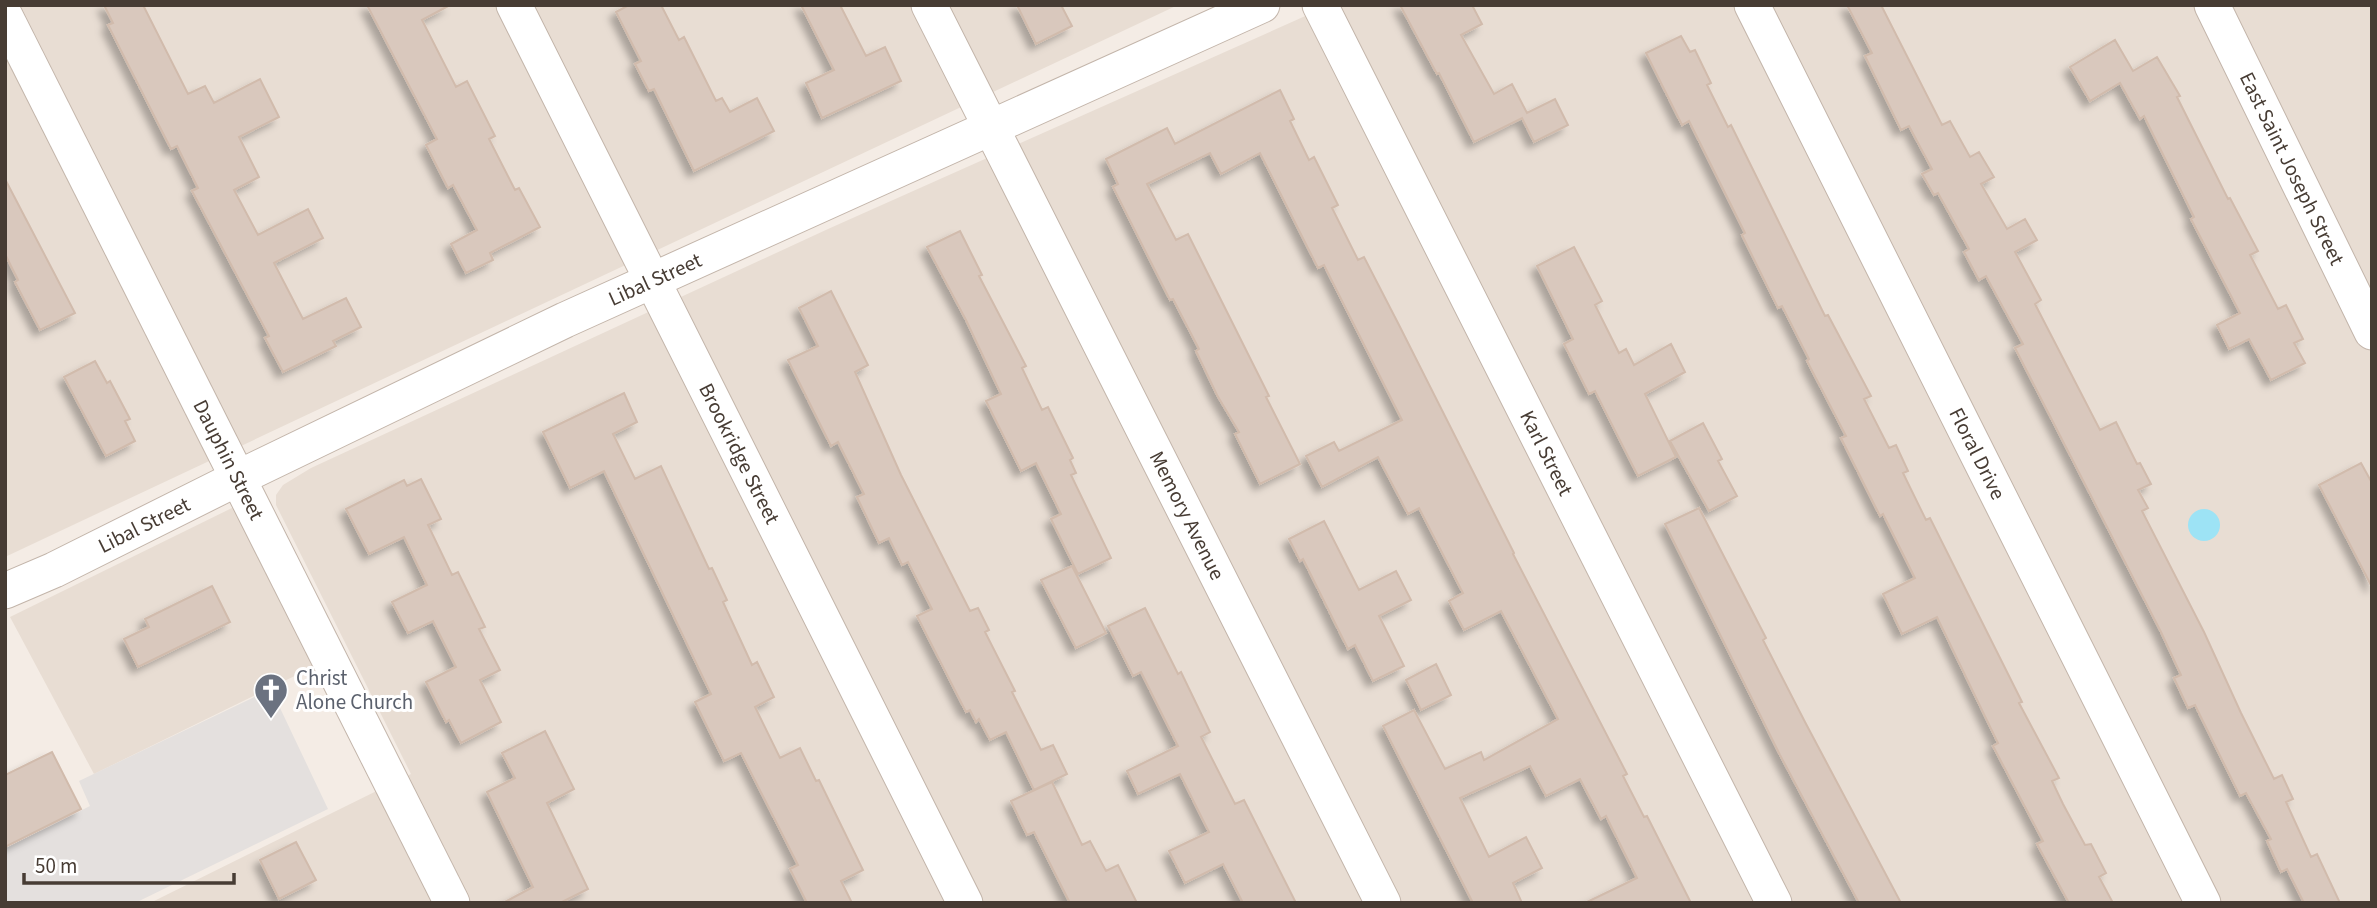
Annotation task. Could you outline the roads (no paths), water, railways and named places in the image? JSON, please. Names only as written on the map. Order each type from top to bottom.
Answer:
[{"type":"street","name":"Brookridge Street","points":[[514,5],[965,903]]},
{"type":"street","name":"Memory Avenue","points":[[929,5],[1383,903]]},
{"type":"street","name":"Libal Street","points":[[5,592],[553,326],[1262,5]]},
{"type":"street","name":"Karl Street","points":[[1320,5],[1774,903]]},
{"type":"street","name":"Floral Drive","points":[[1752,5],[2203,903]]},
{"type":"street","name":"East Saint Joseph Street","points":[[2212,5],[2372,332]]},
{"type":"street","name":"Dauphin Street","points":[[5,16],[452,903]]},
{"type":"street","name":"Libal Street","points":[[5,599],[54,570]]},
{"type":"water","points":[[2204,509],[2215,514],[2220,525],[2215,536],[2204,541],[2193,536],[2188,525],[2193,514]]},
{"type":"place","name":"Christ Alone Church","points":[[271,720]]}]
